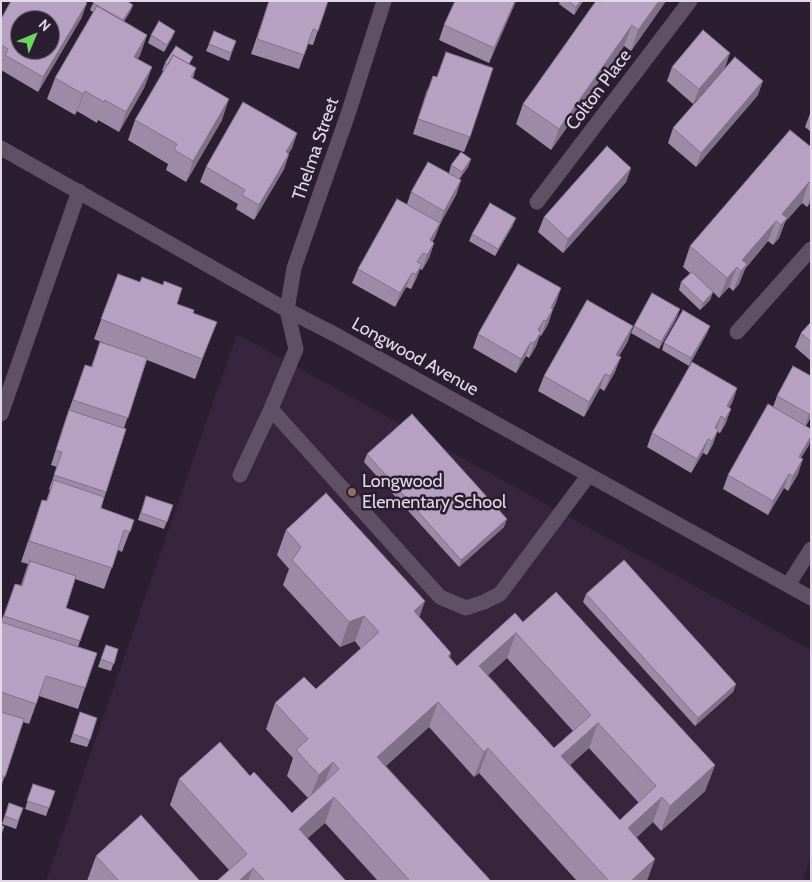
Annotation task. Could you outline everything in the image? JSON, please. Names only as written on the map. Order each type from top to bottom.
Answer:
[{"type":"street","name":"Thelma Street","points":[[287,310],[294,268],[348,114],[384,1]]},
{"type":"street","name":"Colton Place","points":[[537,202],[690,1]]},
{"type":"street","name":"Longwood Avenue","points":[[1,148],[287,310],[336,335],[811,598]]},
{"type":"street","points":[[1,414],[79,191]]},
{"type":"street","points":[[737,332],[811,249]]},
{"type":"street","points":[[240,474],[271,409],[296,349],[287,310]]},
{"type":"street","points":[[271,409],[440,597],[466,608],[500,594],[588,476]]},
{"type":"street","points":[[788,585],[811,549]]},
{"type":"shaded area","name":"Longwood Elementary School","points":[[237,334],[811,650],[811,857],[803,881],[46,881]]},
{"type":"building","points":[[11,1],[84,1],[87,3],[60,48],[60,10],[10,10],[10,58],[5,55],[8,49],[1,45],[1,19]]},
{"type":"building","points":[[94,1],[127,1],[133,5],[123,20],[93,3]]},
{"type":"building","points":[[269,1],[328,1],[318,31],[313,29],[304,55],[257,39]]},
{"type":"building","points":[[455,1],[515,1],[494,48],[444,25]]},
{"type":"building","points":[[568,1],[580,1],[576,7]]},
{"type":"building","points":[[596,1],[659,1],[638,30],[632,25],[559,129],[523,104]]},
{"type":"building","points":[[97,6],[147,35],[134,57],[152,67],[126,112],[85,91],[83,94],[55,78]]},
{"type":"building","points":[[159,21],[175,31],[167,45],[151,35]]},
{"type":"building","points":[[703,30],[730,53],[699,89],[672,67]]},
{"type":"building","points":[[214,31],[236,41],[231,53],[209,44]]},
{"type":"building","points":[[176,46],[193,57],[189,64],[173,55],[168,65],[165,63]]},
{"type":"building","points":[[446,52],[493,68],[470,137],[418,119],[433,76],[437,77]]},
{"type":"building","points":[[173,55],[196,68],[191,77],[229,99],[193,161],[174,150],[177,144],[135,120]]},
{"type":"building","points":[[735,57],[763,81],[701,153],[673,128]]},
{"type":"building","points":[[14,60],[53,60],[43,77]]},
{"type":"building","points":[[243,102],[297,133],[286,152],[289,154],[259,205],[242,195],[245,190],[206,167]]},
{"type":"building","points":[[790,130],[811,147],[811,184],[809,182],[782,214],[787,218],[781,225],[776,221],[742,260],[747,264],[741,271],[737,267],[727,278],[690,246]]},
{"type":"building","points":[[607,146],[631,168],[568,239],[544,217]]},
{"type":"building","points":[[461,152],[471,159],[462,172],[451,165]]},
{"type":"building","points":[[428,162],[461,180],[444,211],[411,192]]},
{"type":"building","points":[[397,199],[440,223],[430,240],[434,243],[427,255],[423,253],[417,262],[422,264],[416,274],[412,273],[400,293],[358,269]]},
{"type":"building","points":[[490,203],[516,218],[498,249],[472,234]]},
{"type":"building","points":[[518,264],[561,288],[551,308],[553,309],[538,330],[541,332],[534,343],[531,342],[521,359],[478,334]]},
{"type":"building","points":[[692,272],[713,292],[703,303],[681,282]]},
{"type":"building","points":[[118,274],[140,282],[142,277],[163,285],[164,281],[182,288],[177,304],[194,310],[193,313],[217,322],[202,359],[101,319]]},
{"type":"building","points":[[652,293],[680,309],[661,342],[634,326]]},
{"type":"building","points":[[587,300],[633,326],[616,355],[621,357],[610,376],[605,374],[589,402],[544,376]]},
{"type":"building","points":[[683,310],[710,326],[691,358],[664,343]]},
{"type":"building","points":[[811,322],[811,342],[801,333]]},
{"type":"building","points":[[100,342],[147,358],[128,418],[73,400],[85,365],[92,367]]},
{"type":"building","points":[[692,362],[737,388],[727,406],[731,409],[725,419],[721,416],[715,428],[718,430],[712,441],[708,439],[697,459],[652,433]]},
{"type":"building","points":[[793,366],[811,376],[811,412],[809,414],[777,396]]},
{"type":"building","points":[[768,404],[811,429],[811,436],[799,457],[803,459],[793,476],[789,474],[773,501],[728,475]]},
{"type":"building","points":[[69,410],[126,429],[106,492],[54,475],[62,452],[56,450]]},
{"type":"building","points":[[412,414],[507,519],[461,560],[367,454]]},
{"type":"building","points":[[54,480],[104,497],[101,508],[134,520],[130,532],[124,530],[112,568],[29,541],[42,500],[47,501]]},
{"type":"building","points":[[326,493],[425,601],[414,611],[451,653],[448,656],[457,666],[515,613],[523,622],[556,592],[715,765],[670,806],[662,797],[628,828],[655,859],[631,881],[609,881],[488,748],[484,752],[438,702],[377,757],[491,881],[410,881],[334,797],[299,829],[346,881],[265,881],[253,868],[239,881],[217,881],[247,854],[179,779],[220,742],[250,776],[254,772],[292,813],[339,769],[333,762],[319,775],[296,750],[308,739],[275,703],[304,677],[316,689],[379,632],[364,616],[349,622],[292,560],[301,547],[286,530]],"holes":[[[516,633],[591,715],[554,748],[479,666]],[[598,723],[656,786],[620,820],[561,756]]]},
{"type":"building","points":[[146,496],[173,505],[167,522],[141,513]]},
{"type":"building","points":[[624,560],[736,684],[698,718],[586,594]]},
{"type":"building","points":[[30,561],[76,576],[66,608],[89,616],[80,641],[4,616],[15,584],[22,586]]},
{"type":"building","points":[[1,622],[97,653],[85,688],[46,676],[36,704],[1,692]]},
{"type":"building","points":[[106,645],[118,649],[114,664],[101,659]]},
{"type":"building","points":[[1,712],[24,719],[5,777],[1,775]]},
{"type":"building","points":[[80,712],[97,718],[90,740],[73,734]]},
{"type":"building","points":[[33,784],[55,791],[49,808],[27,801]]},
{"type":"building","points":[[9,803],[23,808],[18,821],[5,816]]},
{"type":"building","points":[[141,815],[200,881],[119,881],[96,856]]},
{"type":"place","name":"Longwood Elementary School","points":[[352,492]]}]
